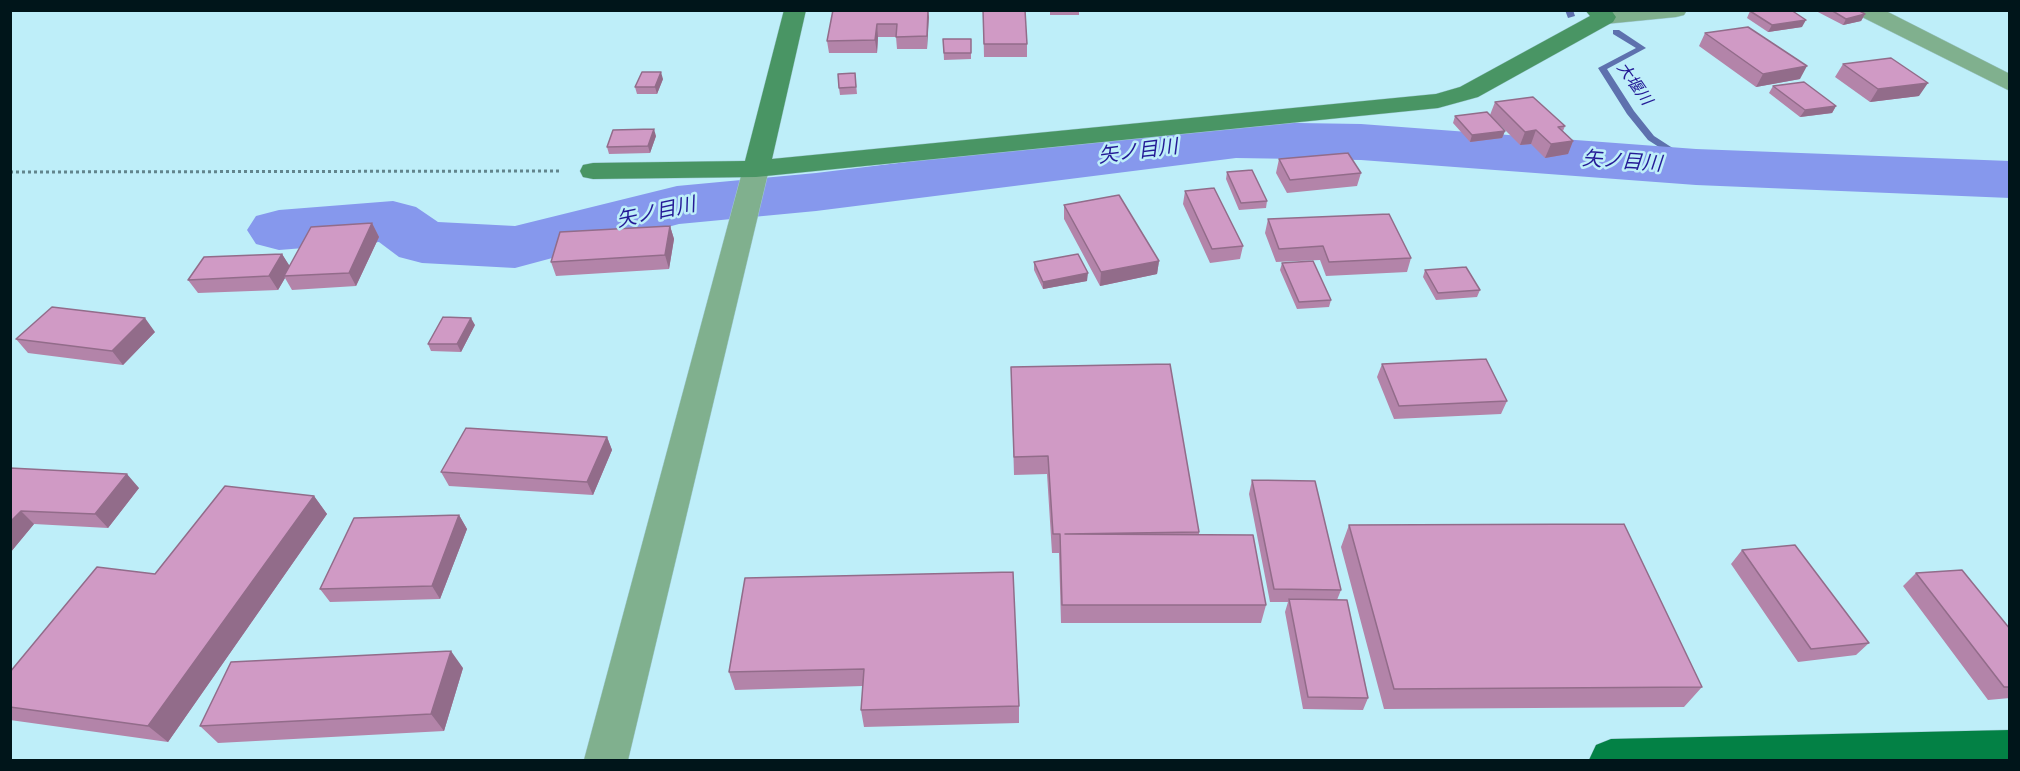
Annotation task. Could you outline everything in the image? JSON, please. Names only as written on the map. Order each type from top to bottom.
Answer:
[{"type":"main road","points":[[1611,760],[2010,751]]},
{"type":"street","points":[[606,760],[795,10]]},
{"type":"street","points":[[593,171],[756,169],[1438,101],[1469,92],[1600,14],[1676,10]]},
{"type":"street","points":[[1866,10],[2010,84]]},
{"type":"path","points":[[10,172],[593,171]]},
{"type":"building","points":[[833,10],[928,10],[927,36],[896,37],[897,24],[877,24],[875,40],[827,41]]},
{"type":"building","points":[[983,10],[1025,10],[1027,44],[984,44]]},
{"type":"building","points":[[1791,10],[1806,20],[1772,25],[1750,11]]},
{"type":"building","points":[[1831,10],[1858,10],[1865,14],[1846,19]]},
{"type":"building","points":[[1748,27],[1807,66],[1763,74],[1705,33]]},
{"type":"building","points":[[943,39],[971,39],[971,53],[944,53]]},
{"type":"building","points":[[1891,58],[1928,83],[1878,89],[1843,64]]},
{"type":"building","points":[[642,72],[661,72],[655,87],[635,87]]},
{"type":"building","points":[[855,73],[856,87],[839,88],[838,74]]},
{"type":"building","points":[[1804,82],[1836,106],[1805,110],[1773,86]]},
{"type":"building","points":[[1533,97],[1565,126],[1558,127],[1573,141],[1551,144],[1536,130],[1525,132],[1495,102]]},
{"type":"building","points":[[1487,112],[1505,131],[1472,135],[1455,116]]},
{"type":"building","points":[[654,129],[648,146],[607,147],[613,130]]},
{"type":"building","points":[[1348,153],[1361,173],[1290,180],[1279,159]]},
{"type":"building","points":[[1252,170],[1267,201],[1241,203],[1227,172]]},
{"type":"building","points":[[1214,188],[1243,246],[1212,249],[1185,191]]},
{"type":"building","points":[[1119,195],[1159,261],[1101,272],[1064,205]]},
{"type":"building","points":[[1389,214],[1411,258],[1329,262],[1323,246],[1279,249],[1268,219]]},
{"type":"building","points":[[372,223],[349,273],[284,276],[311,227]]},
{"type":"building","points":[[670,226],[665,255],[551,262],[560,232]]},
{"type":"building","points":[[282,254],[269,276],[188,280],[204,257]]},
{"type":"building","points":[[1078,254],[1088,273],[1043,282],[1034,262]]},
{"type":"building","points":[[1313,261],[1331,300],[1299,302],[1282,263]]},
{"type":"building","points":[[1466,267],[1480,290],[1438,293],[1425,270]]},
{"type":"building","points":[[52,307],[145,318],[112,351],[16,339]]},
{"type":"building","points":[[443,317],[471,318],[457,344],[428,344]]},
{"type":"building","points":[[1486,359],[1507,401],[1399,406],[1382,364]]},
{"type":"building","points":[[1170,364],[1199,532],[1065,534],[1253,535],[1266,605],[1062,605],[1060,534],[1053,534],[1048,456],[1014,457],[1011,367]]},
{"type":"building","points":[[466,428],[607,437],[587,482],[441,472]]},
{"type":"building","points":[[10,468],[127,474],[95,514],[21,511],[10,522]]},
{"type":"building","points":[[1252,480],[1315,481],[1341,590],[1274,589]]},
{"type":"building","points":[[225,486],[314,496],[148,726],[10,707],[10,672],[97,567],[155,574]]},
{"type":"building","points":[[459,515],[432,586],[320,589],[354,518]]},
{"type":"building","points":[[1624,524],[1702,687],[1394,689],[1349,525]]},
{"type":"building","points":[[1795,545],[1869,643],[1811,649],[1742,550]]},
{"type":"building","points":[[1962,570],[2010,629],[2010,687],[2004,687],[1916,573]]},
{"type":"building","points":[[1013,572],[1019,706],[861,710],[864,669],[729,672],[745,578]]},
{"type":"building","points":[[1289,599],[1347,600],[1368,698],[1308,697]]},
{"type":"building","points":[[451,651],[431,714],[200,726],[231,662]]},
{"type":"waterway","name":"大堰川","points":[[1569,10],[1571,16]]},
{"type":"waterway","name":"大堰川","points":[[1616,32],[1642,48],[1602,68],[1630,112],[1651,138],[1696,167]]},
{"type":"waterway","name":"矢ノ目川","points":[[279,230],[393,221],[422,242],[515,247],[677,205],[816,192],[1236,140],[1361,142],[1696,167],[2010,180]]}]
